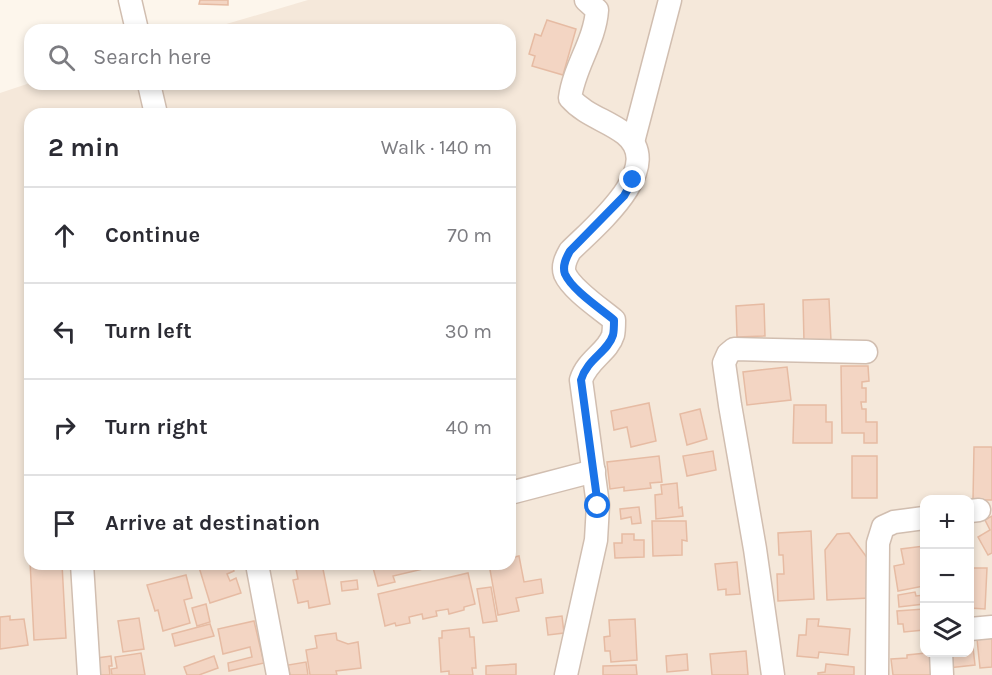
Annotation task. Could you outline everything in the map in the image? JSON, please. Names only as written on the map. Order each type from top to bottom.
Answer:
[{"type":"street","points":[[130,0],[136,24]]},
{"type":"street","points":[[586,0],[597,10],[596,26],[572,85],[570,98],[580,109],[614,128],[633,142]]},
{"type":"street","points":[[566,675],[596,540],[598,506],[581,380],[584,369],[608,345],[613,336],[614,320],[572,285],[565,272],[565,261],[570,251],[624,196],[633,180],[637,161],[633,142],[670,0]]},
{"type":"street","points":[[150,90],[155,108]]},
{"type":"street","points":[[773,675],[724,363],[728,354],[734,349],[866,352]]},
{"type":"street","points":[[516,491],[594,471]]},
{"type":"street","points":[[877,675],[878,543],[883,527],[894,522],[920,519]]},
{"type":"street","points":[[82,570],[89,675]]},
{"type":"street","points":[[258,570],[278,675]]},
{"type":"street","points":[[974,629],[992,627]]},
{"type":"street","points":[[941,657],[942,675]]},
{"type":"shaded area","points":[[308,0],[992,0],[992,675],[0,675],[0,93],[24,85],[24,90],[516,90],[516,24],[226,24]]},
{"type":"building","points":[[200,0],[228,0],[228,5],[199,4]]},
{"type":"building","points":[[547,20],[576,29],[563,75],[532,66],[535,56],[529,54],[535,34],[541,36]]},
{"type":"building","points":[[829,299],[831,341],[804,342],[803,300]]},
{"type":"building","points":[[764,304],[765,336],[737,337],[736,306]]},
{"type":"building","points":[[841,366],[868,366],[869,381],[862,382],[862,388],[866,388],[866,402],[861,402],[862,409],[866,409],[866,422],[877,422],[877,443],[864,443],[864,433],[842,433]]},
{"type":"building","points":[[787,367],[791,400],[747,405],[743,372]]},
{"type":"building","points":[[649,403],[656,441],[631,447],[627,427],[614,430],[611,411]]},
{"type":"building","points":[[794,405],[826,405],[826,422],[832,422],[832,443],[793,443]]},
{"type":"building","points":[[700,409],[707,439],[687,445],[680,414]]},
{"type":"building","points":[[974,447],[992,447],[992,500],[974,500]]},
{"type":"building","points":[[713,451],[716,470],[687,476],[683,456]]},
{"type":"building","points":[[659,456],[662,482],[650,483],[651,488],[624,491],[624,487],[610,489],[607,462]]},
{"type":"building","points":[[852,456],[877,456],[877,498],[852,498]]},
{"type":"building","points":[[677,483],[679,508],[682,507],[683,516],[656,519],[655,495],[662,494],[661,485]]},
{"type":"building","points":[[639,507],[641,523],[632,524],[631,517],[621,519],[620,509]]},
{"type":"building","points":[[992,516],[992,553],[988,555],[978,537],[990,530],[985,520]]},
{"type":"building","points":[[652,521],[686,521],[687,541],[682,540],[682,555],[653,556]]},
{"type":"building","points":[[811,531],[814,599],[778,601],[777,574],[784,574],[783,555],[779,555],[778,533]]},
{"type":"building","points":[[849,533],[868,559],[870,598],[827,600],[825,550],[837,534]]},
{"type":"building","points":[[622,534],[634,534],[634,540],[644,540],[644,557],[615,558],[614,543],[622,543]]},
{"type":"building","points":[[920,547],[920,587],[898,591],[894,566],[904,564],[901,549]]},
{"type":"building","points":[[519,556],[524,582],[541,579],[543,593],[516,598],[519,611],[498,615],[490,570],[516,570],[516,557]]},
{"type":"building","points":[[737,562],[740,594],[726,595],[726,589],[718,590],[715,564]]},
{"type":"building","points":[[974,568],[987,568],[985,609],[974,608]]},
{"type":"building","points":[[30,570],[62,570],[66,638],[34,640]]},
{"type":"building","points":[[200,570],[234,570],[227,574],[230,581],[236,578],[241,593],[210,603]]},
{"type":"building","points":[[296,570],[323,570],[330,604],[309,608],[308,601],[298,603],[293,580],[298,579]]},
{"type":"building","points":[[374,570],[419,570],[393,576],[395,582],[378,586]]},
{"type":"building","points":[[468,573],[475,604],[449,614],[448,609],[436,611],[437,616],[423,619],[422,614],[409,617],[410,623],[385,626],[378,594]]},
{"type":"building","points":[[186,575],[192,598],[184,600],[190,623],[163,631],[158,610],[155,611],[147,585]]},
{"type":"building","points":[[357,580],[358,589],[342,591],[341,582]]},
{"type":"building","points":[[491,587],[497,621],[483,623],[477,589]]},
{"type":"building","points":[[915,592],[916,596],[920,596],[920,604],[899,607],[898,595]]},
{"type":"building","points":[[206,604],[210,622],[197,626],[192,608]]},
{"type":"building","points":[[920,609],[920,630],[904,632],[903,624],[898,624],[897,611]]},
{"type":"building","points":[[10,616],[10,620],[24,619],[28,645],[0,649],[0,617]]},
{"type":"building","points":[[562,616],[564,633],[548,635],[546,618]]},
{"type":"building","points":[[139,618],[144,649],[123,652],[118,621]]},
{"type":"building","points":[[635,619],[637,660],[611,662],[610,651],[605,651],[604,637],[610,636],[609,620]]},
{"type":"building","points":[[807,619],[819,619],[818,626],[850,629],[848,655],[819,652],[818,658],[797,656],[799,635],[806,635]]},
{"type":"building","points":[[254,621],[264,663],[229,671],[228,663],[252,657],[250,647],[223,654],[218,629]]},
{"type":"building","points":[[210,624],[214,636],[175,646],[172,634]]},
{"type":"building","points":[[469,628],[470,637],[474,637],[476,668],[472,668],[473,675],[449,675],[449,671],[441,672],[439,638],[442,638],[442,631]]},
{"type":"building","points":[[336,633],[337,640],[348,644],[358,642],[361,668],[336,671],[337,675],[310,675],[306,650],[317,648],[315,636]]},
{"type":"building","points":[[992,637],[992,667],[980,668],[977,639]]},
{"type":"building","points":[[746,651],[748,675],[712,675],[710,654]]},
{"type":"building","points":[[141,653],[145,675],[112,675],[111,669],[117,668],[115,657]]},
{"type":"building","points":[[687,654],[688,670],[667,672],[666,656]]},
{"type":"building","points":[[920,654],[920,657],[935,657],[937,675],[893,675],[891,659],[907,658],[907,655]]},
{"type":"building","points":[[111,656],[110,675],[99,675],[97,658]]},
{"type":"building","points":[[214,656],[218,668],[199,675],[187,675],[184,667]]},
{"type":"building","points":[[974,656],[975,665],[948,668],[947,657]]},
{"type":"building","points":[[306,662],[308,675],[290,675],[288,665]]},
{"type":"building","points":[[516,664],[516,675],[486,675],[486,666]]},
{"type":"building","points":[[826,664],[854,667],[854,675],[818,675],[818,673],[825,672]]},
{"type":"building","points":[[636,665],[637,675],[603,675],[603,666]]},
{"type":"route","points":[[598,506],[581,380],[584,369],[608,345],[613,336],[614,320],[572,285],[565,272],[565,261],[570,251],[624,196],[633,180]]}]
